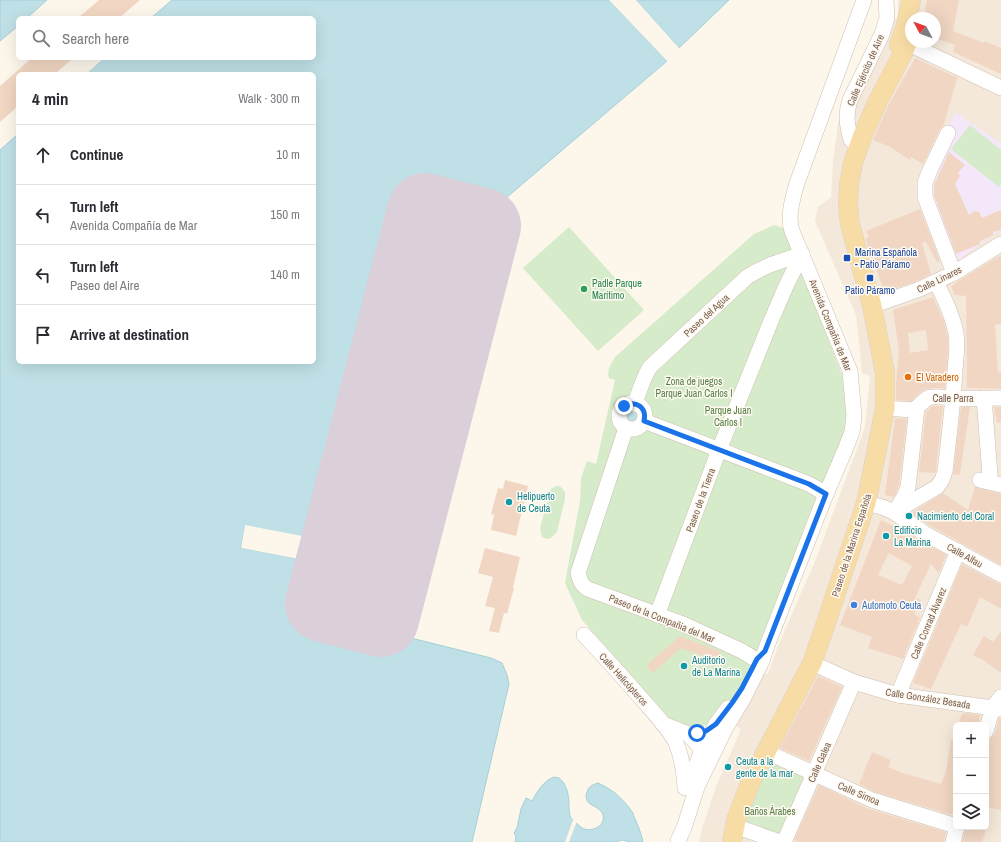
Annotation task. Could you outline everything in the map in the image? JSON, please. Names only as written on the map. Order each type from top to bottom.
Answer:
[{"type":"main road","name":"Paseo de la Marina Española","points":[[849,185],[845,170],[846,155],[851,140],[862,111],[900,43],[906,26],[911,0]]},
{"type":"main road","points":[[916,12],[918,0]]},
{"type":"main road","name":"Paseo de la Marina Española","points":[[733,834],[736,820],[751,781],[812,663],[866,503],[885,408],[885,373],[872,306],[850,224],[848,205],[849,185],[853,163],[863,135],[905,46]]},
{"type":"street","name":"Avenida Compañía de Mar","points":[[691,790],[721,726],[752,672],[852,432],[854,416],[850,371],[791,227],[791,213],[797,183],[864,0]]},
{"type":"street","name":"Calle Ejército de Aire","points":[[851,140],[847,124],[847,110],[850,100],[882,34],[887,18],[886,0]]},
{"type":"street","points":[[927,48],[1001,88]]},
{"type":"street","points":[[948,133],[925,183],[925,197],[954,273]]},
{"type":"street","name":"Calle Linares","points":[[872,306],[936,282],[954,273],[1001,244]]},
{"type":"street","name":"Paseo del Agua","points":[[635,404],[645,374],[650,367],[747,277],[759,269],[802,254]]},
{"type":"street","name":"Paseo de la Tierra","points":[[657,615],[719,450],[774,314],[802,254]]},
{"type":"street","points":[[894,512],[937,487],[942,480],[945,471],[954,398],[956,335],[953,319],[936,282]]},
{"type":"street","name":"Calle Parra","points":[[917,408],[929,397],[1001,398]]},
{"type":"street","points":[[984,398],[990,480]]},
{"type":"street","points":[[632,403],[638,405],[645,414],[644,421],[642,425],[636,429],[626,428],[621,424],[619,419],[620,410],[626,404],[632,403]]},
{"type":"street","points":[[885,408],[913,410],[917,408],[908,487],[904,497],[894,512]]},
{"type":"street","points":[[644,421],[809,484],[826,494]]},
{"type":"street","name":"Paseo de la Compañia del Mar","points":[[626,428],[578,573],[581,583],[588,589],[689,627],[742,651],[759,654]]},
{"type":"street","name":"Calle Alfau","points":[[866,503],[894,512],[924,532],[1001,574]]},
{"type":"street","name":"Calle Conrad Álvarez","points":[[898,695],[958,551]]},
{"type":"street","name":"Calle Helicópteros","points":[[584,635],[663,724],[680,738]]},
{"type":"street","name":"Calle González Besada","points":[[812,663],[854,682],[898,695],[998,704]]},
{"type":"street","name":"Calle Galea","points":[[784,842],[854,682]]},
{"type":"street","points":[[989,724],[998,704]]},
{"type":"street","points":[[680,738],[721,726]]},
{"type":"street","points":[[680,738],[693,739],[702,750],[721,726]]},
{"type":"street","points":[[680,738],[679,752],[684,773],[691,790]]},
{"type":"street","name":"Avenida Compañía de Mar","points":[[678,841],[678,826],[691,790],[702,750]]},
{"type":"street","name":"Calle Simoa","points":[[767,752],[872,800],[953,825]]},
{"type":"street","points":[[953,842],[955,830]]},
{"type":"street","points":[[733,834],[780,842]]},
{"type":"shaded area","points":[[898,0],[1001,0],[1001,842],[699,842],[702,828],[716,787],[741,729],[736,726],[764,673],[768,674],[778,646],[816,559],[865,426],[870,376],[862,373],[856,315],[815,221],[818,207],[831,197],[833,162],[839,117],[851,82],[871,41],[898,17]]},
{"type":"shaded area","points":[[955,112],[1001,143],[1001,229],[957,261],[926,184],[928,175]]},
{"type":"green space","points":[[970,125],[1001,150],[1001,184],[999,187],[951,149]]},
{"type":"green space","name":"Parque Juan Carlos I","points":[[774,225],[783,228],[796,256],[854,406],[852,421],[764,636],[742,683],[733,697],[710,722],[697,730],[690,730],[672,722],[582,620],[565,583],[580,501],[581,478],[587,461],[596,464],[615,380],[609,378],[608,372],[615,357],[754,234]]},
{"type":"green space","name":"Padle Parque Marítimo","points":[[569,227],[644,310],[598,351],[523,268]]},
{"type":"green space","points":[[556,486],[560,486],[565,492],[565,499],[557,532],[551,538],[547,539],[542,537],[540,528],[551,489]]},
{"type":"green space","name":"Baños Árabes","points":[[770,758],[808,776],[780,840],[740,825]]},
{"type":"water","points":[[0,0],[47,0],[29,16],[16,16],[16,28],[0,41]]},
{"type":"water","points":[[172,0],[609,0],[667,61],[486,215],[422,199],[418,201],[329,541],[245,526],[241,548],[325,564],[312,611],[315,614],[491,658],[502,663],[509,684],[472,842],[0,842],[0,150],[16,136],[16,364],[316,364],[316,72],[89,72],[103,60],[316,60],[316,16],[153,16]]},
{"type":"water","points":[[636,0],[729,0],[679,48]]},
{"type":"water","points":[[631,406],[638,409],[641,416],[638,423],[631,426],[624,423],[621,416],[624,409]]},
{"type":"water","points":[[554,777],[559,778],[564,784],[568,796],[570,817],[582,828],[590,830],[597,828],[602,822],[603,815],[601,811],[589,803],[586,797],[590,787],[598,783],[622,799],[633,813],[643,842],[629,842],[623,840],[615,842],[515,842],[516,836],[514,833],[517,828],[521,809],[526,798],[532,801],[544,784]]},
{"type":"pier","points":[[609,0],[612,0],[668,60],[667,61]]},
{"type":"pier","points":[[634,0],[636,0],[679,48],[678,49]]},
{"type":"pier","points":[[245,525],[329,541],[329,543],[247,528],[243,546],[325,562],[325,564],[241,548]]},
{"type":"pier","points":[[573,820],[577,821],[569,842],[565,842]]},
{"type":"building","points":[[99,0],[140,0],[121,16],[80,16]]},
{"type":"building","points":[[927,0],[959,0],[953,31],[984,43],[985,41],[1001,48],[1001,74],[953,52],[955,45],[941,40],[941,12],[925,12]]},
{"type":"building","points":[[915,58],[958,78],[944,124],[940,129],[923,164],[911,157],[910,160],[890,147],[873,140],[888,106]]},
{"type":"building","points":[[30,60],[71,60],[57,72],[16,72]]},
{"type":"building","points":[[16,72],[16,108],[0,122],[0,86]]},
{"type":"building","points":[[949,152],[965,165],[958,173],[960,176],[955,184],[969,215],[974,211],[979,212],[982,218],[1001,210],[1001,230],[993,232],[993,235],[979,242],[980,244],[956,254],[934,195],[934,185]]},
{"type":"building","points":[[920,209],[940,261],[937,262],[926,242],[922,243],[931,274],[917,281],[884,291],[865,238],[869,237],[866,231]]},
{"type":"building","points":[[1001,255],[1001,324],[995,325],[998,373],[1001,371],[1001,389],[967,388],[966,296],[955,295],[951,287],[961,279]]},
{"type":"building","points":[[933,297],[944,322],[948,338],[945,388],[925,389],[911,401],[896,400],[899,351],[893,310]],"holes":[[[926,330],[928,350],[910,353],[908,333]]]},
{"type":"building","points":[[932,406],[943,406],[936,469],[935,473],[919,472],[926,412]]},
{"type":"building","points":[[961,407],[970,407],[960,475],[953,474]]},
{"type":"building","points":[[994,407],[1001,407],[1001,422],[997,423]]},
{"type":"building","points":[[895,418],[907,419],[899,485],[894,497],[885,495]]},
{"type":"building","name":"Helipuerto de Ceuta","points":[[505,480],[528,486],[516,536],[491,530],[494,515],[491,514],[498,488],[503,489]]},
{"type":"building","points":[[975,487],[1001,494],[1001,565],[912,514],[943,493],[968,510]]},
{"type":"building","points":[[881,520],[897,528],[899,526],[920,541],[946,555],[939,573],[931,564],[915,598],[921,600],[914,614],[920,618],[903,659],[868,648],[872,637],[840,625]],"holes":[[[889,553],[912,566],[902,585],[878,575]]]},
{"type":"building","points":[[485,548],[520,557],[507,614],[504,613],[499,633],[489,631],[495,608],[485,606],[493,577],[478,573]]},
{"type":"building","points":[[962,564],[1001,584],[1001,609],[980,597],[967,627],[961,624],[931,689],[913,683]]},
{"type":"building","points":[[1001,631],[1001,673],[983,660],[973,655],[984,636],[993,642]]},
{"type":"building","points":[[680,636],[721,652],[718,661],[681,648],[653,673],[647,667],[649,663]]},
{"type":"building","points":[[818,676],[842,687],[809,761],[780,748]]},
{"type":"building","points":[[962,713],[980,715],[979,722],[959,722]]},
{"type":"building","points":[[999,718],[1001,718],[1001,810],[989,808],[989,743],[990,739],[995,734]]},
{"type":"building","points":[[951,740],[953,740],[952,815],[875,792],[859,784],[872,752],[891,760],[888,767],[941,784],[946,771]]},
{"type":"building","points":[[819,785],[869,809],[946,832],[944,842],[799,842],[794,840]]},
{"type":"building","points":[[965,830],[986,830],[982,842],[962,842]]},
{"type":"runway","points":[[425,211],[483,226],[381,619],[323,604],[425,211]]},
{"type":"place","name":"Marina Española - Patio Páramo","points":[[847,258]]},
{"type":"place","name":"Patio Páramo","points":[[870,278]]},
{"type":"place","name":"Padle Parque Marítimo","points":[[584,289]]},
{"type":"place","name":"El Varadero","points":[[908,377]]},
{"type":"place","name":"Helipuerto de Ceuta","points":[[509,502]]},
{"type":"place","name":"Nacimiento del Coral","points":[[909,516]]},
{"type":"place","name":"Edificio La Marina","points":[[886,536]]},
{"type":"place","name":"Automoto Ceuta","points":[[854,605]]},
{"type":"place","name":"Auditorio de La Marina","points":[[684,666]]},
{"type":"place","name":"Ceuta a la gente de la mar","points":[[728,767]]},
{"type":"route","points":[[624,406],[632,403],[638,405],[645,414],[644,421],[809,484],[826,494],[765,651],[757,659],[752,672],[742,688],[716,724],[704,732],[697,733]]},
{"type":"park label","name":"Zona de juegos Parque Juan Carlos I","points":[[694,386]]}]
